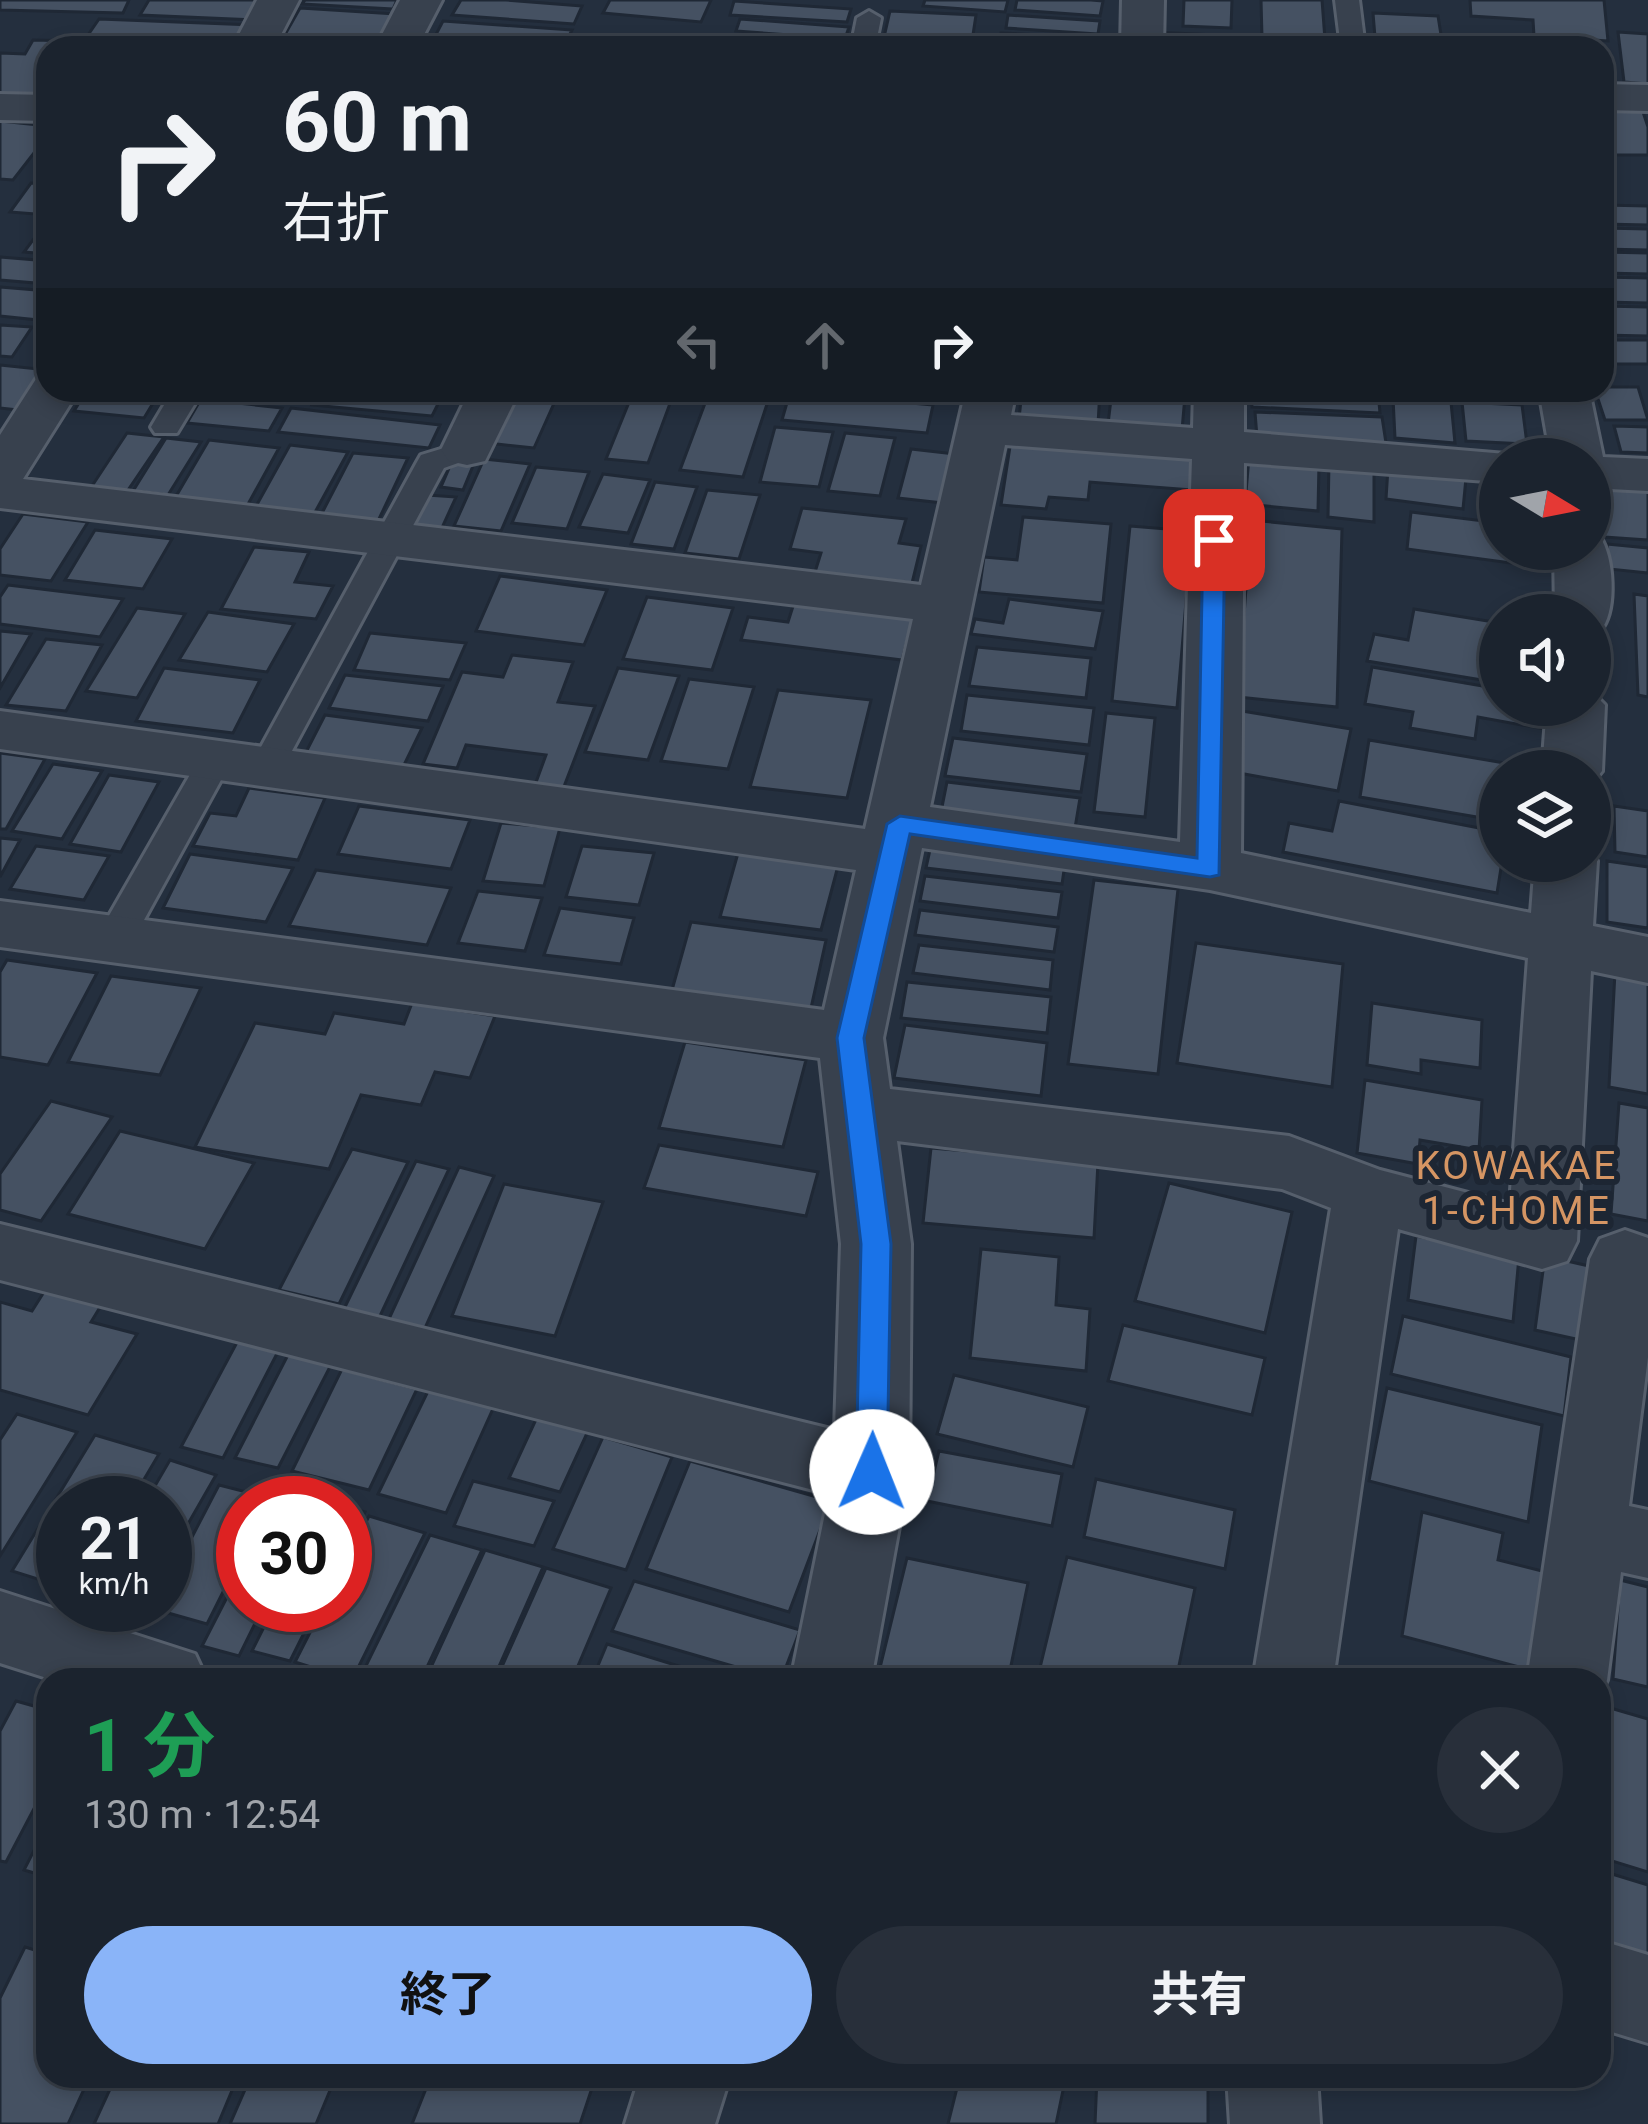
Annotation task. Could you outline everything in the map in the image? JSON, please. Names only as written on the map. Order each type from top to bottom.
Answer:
[{"type":"street","points":[[259,36],[278,0]]},
{"type":"street","points":[[402,36],[421,0]]},
{"type":"street","points":[[1142,36],[1143,0]]},
{"type":"street","points":[[1614,97],[1648,98]]},
{"type":"street","points":[[0,106],[36,108]]},
{"type":"street","points":[[0,475],[46,402]]},
{"type":"street","points":[[467,450],[489,402]]},
{"type":"street","points":[[1210,868],[1218,402]]},
{"type":"street","points":[[1566,402],[1573,438]]},
{"type":"street","points":[[833,1668],[872,1472],[876,1244],[850,1038],[988,409],[1216,446],[1479,465]]},
{"type":"street","points":[[1611,473],[1648,476]]},
{"type":"street","points":[[0,492],[943,605]]},
{"type":"street","points":[[0,730],[241,763],[896,839],[1210,868],[1648,960]]},
{"type":"street","points":[[1541,1241],[1564,882]]},
{"type":"street","points":[[0,924],[850,1038]]},
{"type":"street","points":[[860,1111],[1289,1163],[1368,1194],[1541,1241],[1636,1261],[1618,1537],[1571,1668]]},
{"type":"street","points":[[1295,1668],[1368,1194]]},
{"type":"street","points":[[0,1252],[872,1472]]},
{"type":"street","points":[[0,1627],[128,1668]]},
{"type":"street","points":[[1611,1988],[1648,1999]]},
{"type":"street","points":[[670,2124],[681,2088]]},
{"type":"street","points":[[1273,2088],[1275,2124]]},
{"type":"lane","points":[[1347,0],[1352,36]]},
{"type":"lane","points":[[865,36],[869,19]]},
{"type":"lane","points":[[166,428],[181,402]]},
{"type":"lane","points":[[114,940],[241,763],[390,539],[432,462],[467,450]]},
{"type":"building","points":[[0,0],[129,0],[123,13],[0,10]]},
{"type":"building","points":[[149,0],[267,0],[256,20],[140,15]]},
{"type":"building","points":[[305,0],[397,0],[393,9],[302,4]]},
{"type":"building","points":[[461,0],[582,6],[574,24],[452,15]]},
{"type":"building","points":[[610,0],[711,0],[701,22],[603,13]]},
{"type":"building","points":[[925,0],[1008,0],[1005,12],[923,6]]},
{"type":"building","points":[[1017,0],[1103,1],[1100,16],[1015,10]]},
{"type":"building","points":[[1184,0],[1232,0],[1231,28],[1183,26]]},
{"type":"building","points":[[1261,0],[1322,0],[1325,36],[1262,36]]},
{"type":"building","points":[[1470,0],[1604,0],[1608,36],[1534,36],[1533,20],[1471,16]]},
{"type":"building","points":[[734,1],[851,9],[847,22],[730,15]]},
{"type":"building","points":[[300,8],[396,14],[384,36],[284,36]]},
{"type":"building","points":[[890,11],[976,15],[973,36],[884,36]]},
{"type":"building","points":[[1373,13],[1438,16],[1441,36],[1375,36]]},
{"type":"building","points":[[1008,15],[1100,21],[1098,34],[1006,28]]},
{"type":"building","points":[[99,19],[254,25],[248,36],[88,35]]},
{"type":"building","points":[[740,19],[849,27],[846,36],[736,31]]},
{"type":"building","points":[[443,21],[572,30],[569,36],[435,36]]},
{"type":"building","points":[[1153,32],[1214,35],[1214,36],[1153,36]]},
{"type":"building","points":[[1618,32],[1648,34],[1648,84],[1624,82]]},
{"type":"building","points":[[36,40],[36,97],[0,96],[0,53],[25,54]]},
{"type":"building","points":[[1614,102],[1640,103],[1648,127],[1648,155],[1614,155]]},
{"type":"building","points":[[0,121],[36,125],[36,150],[13,180],[0,179]]},
{"type":"building","points":[[31,183],[36,183],[36,214],[10,212]]},
{"type":"building","points":[[1614,205],[1648,206],[1648,225],[1614,224]]},
{"type":"building","points":[[1614,228],[1648,229],[1648,250],[1614,249]]},
{"type":"building","points":[[36,236],[36,253],[24,252]]},
{"type":"building","points":[[1614,252],[1648,253],[1648,274],[1614,273]]},
{"type":"building","points":[[0,257],[36,260],[36,283],[0,280]]},
{"type":"building","points":[[1614,277],[1648,278],[1648,303],[1614,302]]},
{"type":"building","points":[[0,287],[36,290],[36,320],[0,316]]},
{"type":"building","points":[[1614,306],[1648,307],[1648,336],[1614,335]]},
{"type":"building","points":[[0,325],[32,327],[12,357],[0,356]]},
{"type":"building","points":[[1614,340],[1648,340],[1648,364],[1614,364]]},
{"type":"building","points":[[0,365],[36,369],[36,397],[27,411],[0,408]]},
{"type":"building","points":[[1614,387],[1638,387],[1648,420],[1605,420],[1599,402],[1614,402]]},
{"type":"building","points":[[80,402],[154,402],[144,418],[74,411]]},
{"type":"building","points":[[199,402],[282,408],[269,431],[187,423]]},
{"type":"building","points":[[313,402],[439,402],[432,416]]},
{"type":"building","points":[[508,402],[555,402],[534,448],[488,443]]},
{"type":"building","points":[[629,402],[671,402],[648,463],[606,459]]},
{"type":"building","points":[[706,402],[768,402],[743,477],[680,470]]},
{"type":"building","points":[[787,402],[933,405],[927,433],[782,420]]},
{"type":"building","points":[[1021,402],[1099,402],[1098,424],[1019,419]]},
{"type":"building","points":[[1111,402],[1184,402],[1182,430],[1108,424]]},
{"type":"building","points":[[1252,402],[1379,402],[1380,413],[1252,407]]},
{"type":"building","points":[[1393,402],[1451,402],[1455,443],[1395,438]]},
{"type":"building","points":[[1462,402],[1522,405],[1526,438],[1466,441]]},
{"type":"building","points":[[291,408],[440,425],[429,448],[278,432]]},
{"type":"building","points":[[1255,412],[1382,417],[1386,443],[1257,437]]},
{"type":"building","points":[[1614,426],[1648,427],[1648,453],[1621,452]]},
{"type":"building","points":[[775,427],[833,432],[819,487],[760,482]]},
{"type":"building","points":[[127,433],[164,437],[126,493],[90,489]]},
{"type":"building","points":[[845,433],[895,438],[880,496],[828,491]]},
{"type":"building","points":[[166,438],[201,442],[168,495],[133,491]]},
{"type":"building","points":[[209,440],[279,448],[247,506],[175,498]]},
{"type":"building","points":[[1011,440],[1195,456],[1192,490],[1090,482],[1088,500],[1049,497],[1046,509],[1001,505]]},
{"type":"building","points":[[290,445],[348,452],[314,514],[255,508]]},
{"type":"building","points":[[911,449],[955,454],[943,503],[898,498]]},
{"type":"building","points":[[353,453],[408,458],[378,521],[321,515]]},
{"type":"building","points":[[1249,457],[1319,463],[1318,511],[1245,504]]},
{"type":"building","points":[[453,459],[475,461],[463,490],[441,487]]},
{"type":"building","points":[[484,459],[530,464],[501,531],[454,526]]},
{"type":"building","points":[[1329,462],[1374,466],[1374,522],[1328,517]]},
{"type":"building","points":[[536,467],[589,472],[567,529],[512,523]]},
{"type":"building","points":[[1388,468],[1466,478],[1463,509],[1386,499]]},
{"type":"building","points":[[603,474],[650,480],[628,533],[579,527]]},
{"type":"building","points":[[655,482],[697,487],[674,549],[631,544]]},
{"type":"building","points":[[1611,488],[1648,491],[1648,540],[1611,537]]},
{"type":"building","points":[[707,490],[760,495],[739,559],[685,553]]},
{"type":"building","points":[[427,495],[456,497],[440,532],[411,529]]},
{"type":"building","points":[[802,508],[906,519],[899,543],[921,546],[912,583],[815,572],[821,553],[790,549]]},
{"type":"building","points":[[1411,512],[1479,520],[1479,559],[1407,549]]},
{"type":"building","points":[[23,514],[88,522],[51,581],[0,575],[0,549]]},
{"type":"building","points":[[1023,517],[1111,524],[1103,603],[979,592],[984,557],[1017,560]]},
{"type":"building","points":[[1251,520],[1342,529],[1337,707],[1238,697]]},
{"type":"building","points":[[1130,526],[1192,531],[1177,708],[1112,701]]},
{"type":"building","points":[[95,530],[172,539],[143,589],[65,580]]},
{"type":"building","points":[[1611,544],[1648,548],[1648,573],[1611,569]]},
{"type":"building","points":[[254,547],[309,552],[295,582],[333,586],[316,619],[221,609]]},
{"type":"building","points":[[500,576],[607,590],[584,645],[476,631]]},
{"type":"building","points":[[8,585],[123,599],[100,637],[0,624],[0,597]]},
{"type":"building","points":[[1634,594],[1648,596],[1648,697],[1638,695]]},
{"type":"building","points":[[647,597],[733,608],[712,670],[623,659]]},
{"type":"building","points":[[1009,599],[1103,611],[1095,649],[971,634],[975,619],[1003,623]]},
{"type":"building","points":[[794,603],[913,618],[902,660],[741,640],[748,617],[788,622]]},
{"type":"building","points":[[137,608],[185,614],[137,698],[86,691]]},
{"type":"building","points":[[1414,609],[1479,620],[1479,680],[1367,661],[1374,634],[1408,640]]},
{"type":"building","points":[[208,612],[294,624],[267,672],[179,660]]},
{"type":"building","points":[[0,631],[31,634],[0,688]]},
{"type":"building","points":[[370,633],[466,643],[450,680],[354,670]]},
{"type":"building","points":[[46,639],[102,645],[66,711],[6,705]]},
{"type":"building","points":[[977,647],[1091,658],[1086,698],[969,686]]},
{"type":"building","points":[[512,655],[573,662],[558,702],[595,706],[563,789],[535,785],[546,755],[466,745],[457,768],[423,764],[462,672],[503,677]]},
{"type":"building","points":[[1372,667],[1479,685],[1475,739],[1410,728],[1413,712],[1365,704]]},
{"type":"building","points":[[164,668],[260,680],[233,733],[136,721]]},
{"type":"building","points":[[618,668],[679,676],[648,760],[585,752]]},
{"type":"building","points":[[345,675],[443,686],[428,721],[329,708]]},
{"type":"building","points":[[689,679],[754,687],[728,769],[661,761]]},
{"type":"building","points":[[778,690],[871,700],[847,798],[750,787]]},
{"type":"building","points":[[967,695],[1094,708],[1089,745],[961,731]]},
{"type":"building","points":[[1242,711],[1351,729],[1338,791],[1228,771]]},
{"type":"building","points":[[1106,713],[1155,718],[1145,817],[1094,812]]},
{"type":"building","points":[[325,715],[422,728],[403,767],[305,754]]},
{"type":"building","points":[[953,738],[1087,754],[1081,792],[945,776]]},
{"type":"building","points":[[1369,740],[1479,759],[1479,817],[1360,797]]},
{"type":"building","points":[[0,753],[45,759],[6,829],[0,829]]},
{"type":"building","points":[[53,764],[102,771],[62,839],[12,831]]},
{"type":"building","points":[[109,775],[159,782],[121,852],[70,844]]},
{"type":"building","points":[[947,782],[1080,798],[1075,828],[941,812]]},
{"type":"building","points":[[249,788],[325,798],[298,860],[193,846],[210,813],[236,816]]},
{"type":"building","points":[[1339,801],[1479,828],[1479,882],[1499,882],[1497,893],[1283,852],[1289,823],[1332,831]]},
{"type":"building","points":[[359,806],[470,820],[451,869],[338,854]]},
{"type":"building","points":[[1614,806],[1648,811],[1648,857],[1615,852]]},
{"type":"building","points":[[501,823],[560,828],[544,886],[483,881]]},
{"type":"building","points":[[0,838],[20,840],[0,877]]},
{"type":"building","points":[[932,841],[1066,857],[1062,884],[926,868]]},
{"type":"building","points":[[36,846],[109,856],[84,900],[10,889]]},
{"type":"building","points":[[582,846],[654,853],[639,905],[566,897]]},
{"type":"building","points":[[738,853],[838,866],[821,930],[720,917]]},
{"type":"building","points":[[190,854],[293,868],[266,922],[163,908]]},
{"type":"building","points":[[1611,862],[1648,867],[1648,928],[1607,922]]},
{"type":"building","points":[[316,870],[451,888],[427,945],[289,926]]},
{"type":"building","points":[[925,876],[1062,892],[1058,918],[920,901]]},
{"type":"building","points":[[1094,880],[1178,889],[1158,1074],[1068,1064]]},
{"type":"building","points":[[478,891],[542,898],[525,951],[458,943]]},
{"type":"building","points":[[560,908],[634,918],[621,964],[544,955]]},
{"type":"building","points":[[920,910],[1058,927],[1054,952],[915,935]]},
{"type":"building","points":[[691,922],[826,940],[811,1008],[672,990]]},
{"type":"building","points":[[1196,943],[1343,964],[1332,1087],[1177,1063]]},
{"type":"building","points":[[919,945],[1053,960],[1050,990],[913,973]]},
{"type":"building","points":[[7,960],[97,973],[48,1065],[0,1057],[0,972]]},
{"type":"building","points":[[1615,972],[1648,978],[1648,1094],[1609,1087]]},
{"type":"building","points":[[111,976],[201,988],[160,1075],[68,1062]]},
{"type":"building","points":[[907,982],[1051,997],[1047,1033],[901,1018]]},
{"type":"building","points":[[412,1003],[495,1016],[470,1078],[435,1072],[421,1105],[361,1095],[329,1169],[195,1147],[255,1023],[325,1034],[334,1013],[404,1024]]},
{"type":"building","points":[[1372,1003],[1482,1020],[1480,1068],[1421,1060],[1421,1074],[1367,1065]]},
{"type":"building","points":[[905,1025],[1047,1043],[1041,1096],[894,1078]]},
{"type":"building","points":[[685,1042],[806,1060],[783,1147],[659,1128]]},
{"type":"building","points":[[1365,1080],[1482,1100],[1479,1150],[1420,1140],[1418,1164],[1357,1153]]},
{"type":"building","points":[[51,1101],[112,1117],[41,1221],[0,1210],[0,1174]]},
{"type":"building","points":[[1619,1103],[1648,1108],[1648,1221],[1611,1214]]},
{"type":"building","points":[[120,1131],[254,1163],[205,1249],[68,1214]]},
{"type":"building","points":[[659,1145],[818,1172],[806,1216],[644,1188]]},
{"type":"building","points":[[931,1148],[1098,1162],[1094,1238],[923,1223]]},
{"type":"building","points":[[352,1149],[408,1162],[339,1304],[279,1290]]},
{"type":"building","points":[[416,1161],[449,1169],[379,1318],[343,1311]]},
{"type":"building","points":[[459,1167],[494,1176],[424,1330],[388,1321]]},
{"type":"building","points":[[1169,1183],[1292,1212],[1265,1333],[1135,1301]]},
{"type":"building","points":[[504,1184],[603,1202],[555,1336],[452,1316]]},
{"type":"building","points":[[1416,1236],[1519,1257],[1513,1322],[1408,1300]]},
{"type":"building","points":[[981,1249],[1059,1257],[1056,1305],[1090,1309],[1086,1371],[970,1358]]},
{"type":"building","points":[[1545,1256],[1602,1269],[1594,1343],[1535,1330]]},
{"type":"building","points":[[49,1284],[105,1299],[91,1322],[137,1334],[88,1415],[0,1390],[0,1302],[32,1311]]},
{"type":"building","points":[[1403,1316],[1571,1357],[1564,1416],[1391,1374]]},
{"type":"building","points":[[1123,1325],[1265,1358],[1252,1415],[1108,1381]]},
{"type":"building","points":[[242,1333],[283,1342],[223,1458],[181,1447]]},
{"type":"building","points":[[291,1349],[334,1359],[278,1468],[235,1458]]},
{"type":"building","points":[[342,1369],[417,1389],[372,1484],[372,1476],[312,1476],[292,1471]]},
{"type":"building","points":[[954,1375],[1088,1407],[1073,1467],[937,1434]]},
{"type":"building","points":[[431,1385],[496,1402],[446,1513],[378,1494]]},
{"type":"building","points":[[1387,1388],[1542,1425],[1528,1522],[1369,1481]]},
{"type":"building","points":[[17,1414],[77,1432],[50,1476],[36,1476],[36,1498],[0,1556],[0,1440]]},
{"type":"building","points":[[538,1415],[589,1429],[560,1492],[509,1478]]},
{"type":"building","points":[[95,1435],[159,1454],[146,1476],[70,1476]]},
{"type":"building","points":[[603,1437],[672,1457],[626,1570],[553,1549]]},
{"type":"building","points":[[939,1451],[1062,1474],[1052,1526],[927,1501]]},
{"type":"building","points":[[170,1460],[216,1475],[192,1517],[192,1476],[161,1476]]},
{"type":"building","points":[[690,1461],[831,1501],[789,1612],[646,1569]]},
{"type":"building","points":[[1096,1479],[1235,1510],[1225,1569],[1084,1537]]},
{"type":"building","points":[[473,1481],[554,1501],[534,1546],[454,1526]]},
{"type":"building","points":[[216,1491],[216,1606],[207,1624],[192,1620],[192,1537]]},
{"type":"building","points":[[1422,1512],[1503,1533],[1498,1560],[1550,1573],[1538,1668],[1402,1636]]},
{"type":"building","points":[[372,1517],[425,1533],[358,1668],[314,1668],[295,1662],[310,1632],[372,1632]]},
{"type":"building","points":[[36,1532],[36,1579],[12,1571]]},
{"type":"building","points":[[430,1535],[482,1550],[427,1668],[365,1668]]},
{"type":"building","points":[[485,1550],[543,1567],[498,1668],[431,1668]]},
{"type":"building","points":[[1067,1557],[1195,1588],[1178,1668],[1040,1668]]},
{"type":"building","points":[[907,1558],[1028,1583],[1010,1668],[880,1668]]},
{"type":"building","points":[[546,1568],[611,1588],[577,1668],[501,1668]]},
{"type":"building","points":[[1620,1580],[1648,1587],[1648,1687],[1613,1679]]},
{"type":"building","points":[[634,1581],[800,1630],[786,1668],[740,1668],[612,1631]]},
{"type":"building","points":[[216,1619],[216,1632],[251,1632],[239,1656],[202,1646]]},
{"type":"building","points":[[262,1632],[304,1632],[290,1661],[252,1651]]},
{"type":"building","points":[[607,1644],[685,1668],[597,1668]]},
{"type":"building","points":[[16,1701],[36,1707],[36,1805],[6,1862],[0,1861],[0,1731]]},
{"type":"building","points":[[1611,1708],[1648,1719],[1648,1872],[1611,1861]]},
{"type":"building","points":[[36,1846],[36,1874],[24,1870]]},
{"type":"building","points":[[1611,1874],[1648,1885],[1648,1961],[1611,1950]]},
{"type":"building","points":[[25,1947],[36,1950],[36,2088],[84,2088],[68,2124],[0,2124],[0,1998]]},
{"type":"building","points":[[110,2088],[233,2088],[218,2124],[94,2124]]},
{"type":"building","points":[[246,2088],[331,2088],[316,2124],[230,2124]]},
{"type":"building","points":[[426,2088],[592,2088],[580,2124],[412,2124]]},
{"type":"building","points":[[957,2088],[1064,2088],[1056,2124],[948,2124]]},
{"type":"building","points":[[1097,2088],[1208,2088],[1208,2124],[1095,2124]]},
{"type":"district","name":"KOWAKAE 1-CHOME","points":[[1517,1188]]},
{"type":"route","points":[[872,1472],[876,1244],[850,1038],[900,824],[1210,868],[1214,540]]}]
